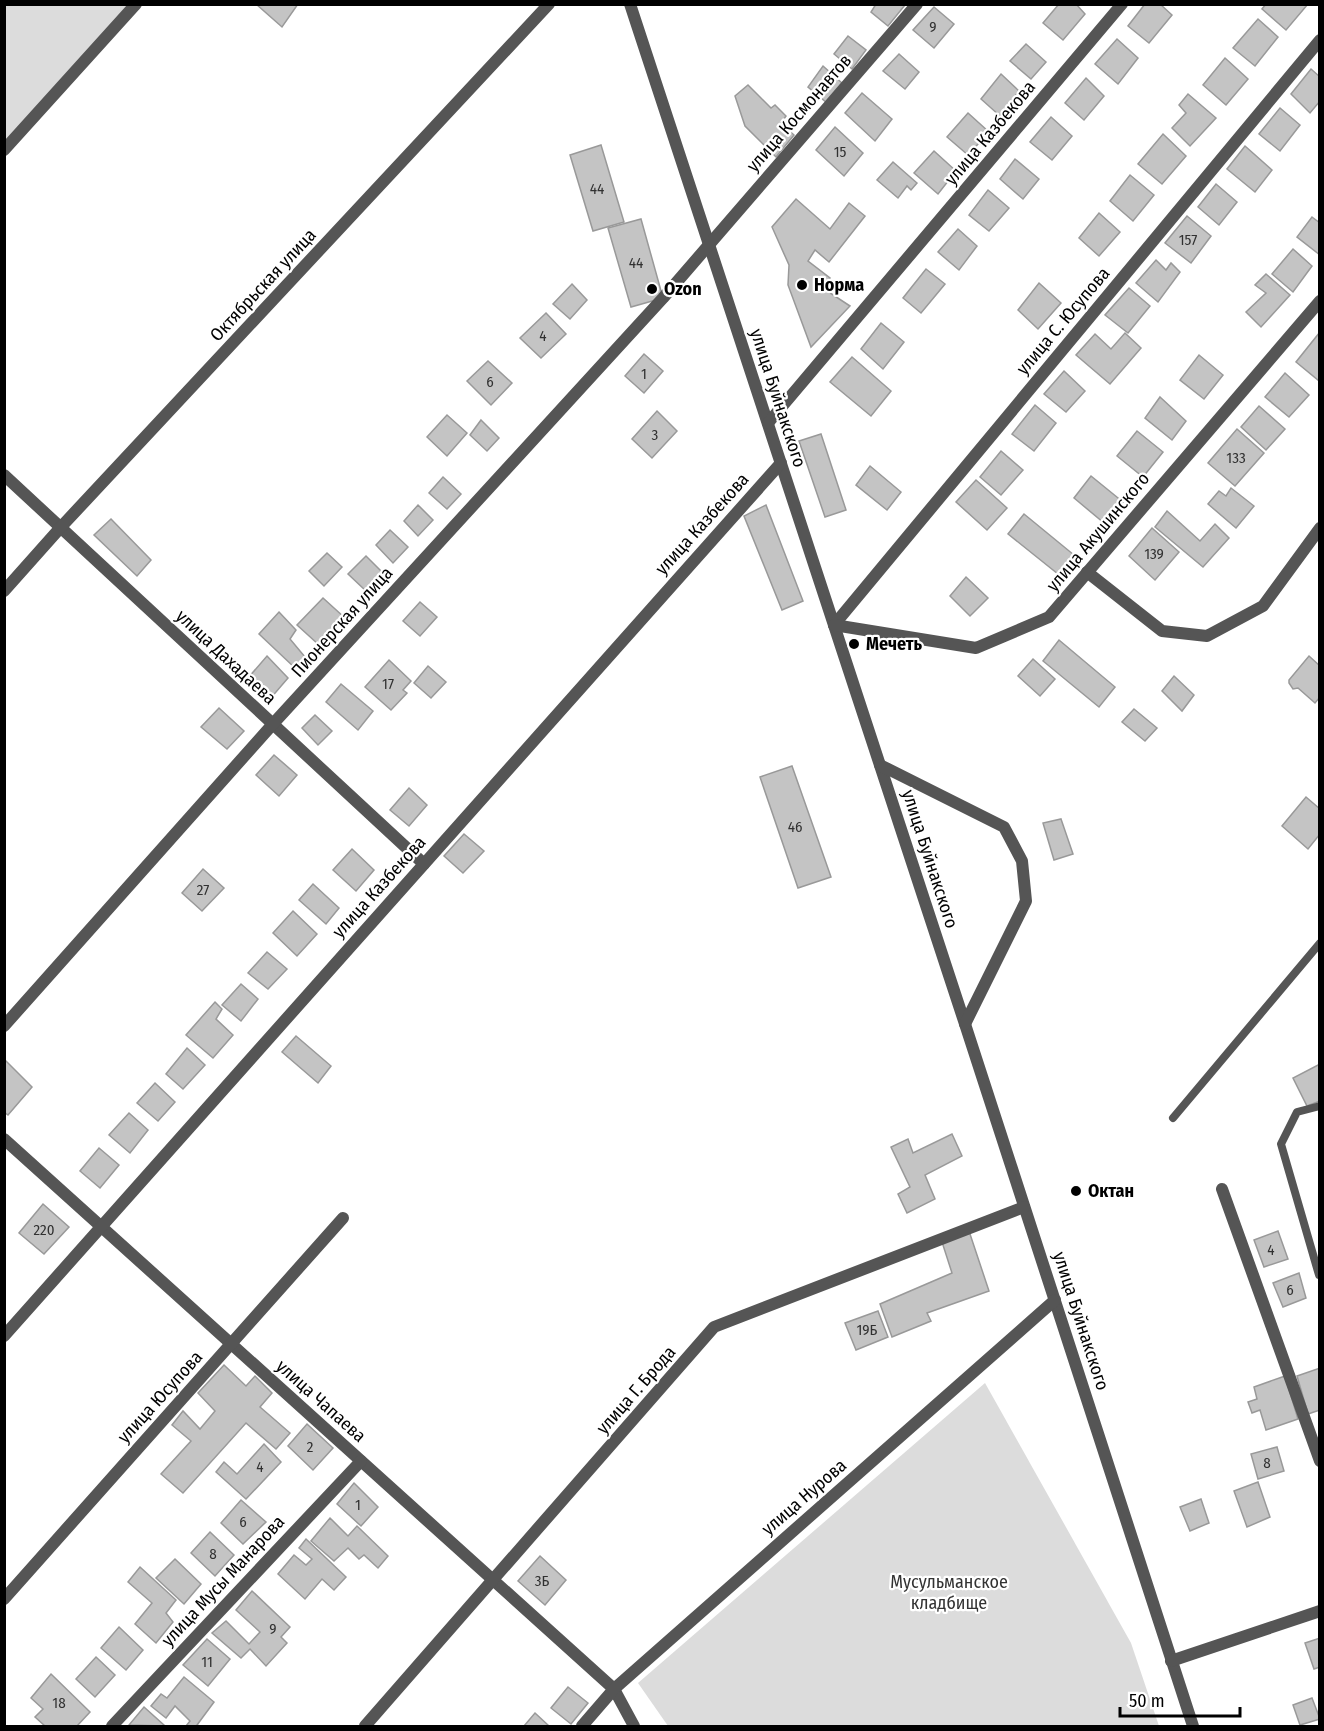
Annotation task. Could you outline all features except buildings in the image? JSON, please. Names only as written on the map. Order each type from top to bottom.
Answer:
[{"type":"street","points":[[4,150],[136,4]]},
{"type":"street","name":"Октябрьская улица","points":[[4,591],[549,4]]},
{"type":"street","name":"улица Буйнакского","points":[[630,4],[1193,1726]]},
{"type":"street","name":"улица Космонавтов","points":[[708,246],[917,4]]},
{"type":"street","name":"улица Казбекова","points":[[768,423],[1122,4]]},
{"type":"street","name":"улица С. Юсупова","points":[[834,625],[1320,40]]},
{"type":"street","name":"Пионерская улица","points":[[4,1026],[272,725],[708,246]]},
{"type":"street","name":"улица Акушинского","points":[[834,625],[976,648],[1049,618],[1320,302]]},
{"type":"street","name":"улица Казбекова","points":[[4,1336],[781,463]]},
{"type":"street","name":"улица Дахадаева","points":[[4,475],[424,864]]},
{"type":"street","points":[[1087,572],[1162,631],[1207,636],[1263,606],[1320,528]]},
{"type":"street","points":[[880,765],[1004,827],[1022,861],[1026,901],[965,1024]]},
{"type":"street","name":"улица Чапаева","points":[[4,1139],[614,1689],[634,1726]]},
{"type":"street","points":[[1222,1189],[1320,1461]]},
{"type":"street","name":"улица Г. Брода","points":[[365,1726],[714,1327],[1024,1207]]},
{"type":"street","name":"улица Юсупова","points":[[4,1599],[343,1218]]},
{"type":"street","name":"улица Нурова","points":[[582,1726],[614,1689],[1055,1300]]},
{"type":"street","name":"улица Мусы Манарова","points":[[112,1726],[361,1461]]},
{"type":"street","points":[[1171,1661],[1320,1611]]},
{"type":"lane","points":[[1173,1118],[1320,943]]},
{"type":"lane","points":[[1319,1275],[1281,1144],[1297,1112],[1320,1106]]},
{"type":"green space","points":[[5,5],[130,5],[135,9],[5,156]]},
{"type":"green space","name":"Мусульманское кладбище","points":[[985,1383],[1131,1643],[1159,1726],[668,1726],[638,1683]]},
{"type":"place","name":"Норма","points":[[802,285]]},
{"type":"place","name":"Ozon","points":[[652,289]]},
{"type":"place","name":"Мечеть","points":[[854,644]]},
{"type":"place","name":"Октан","points":[[1076,1191]]}]
